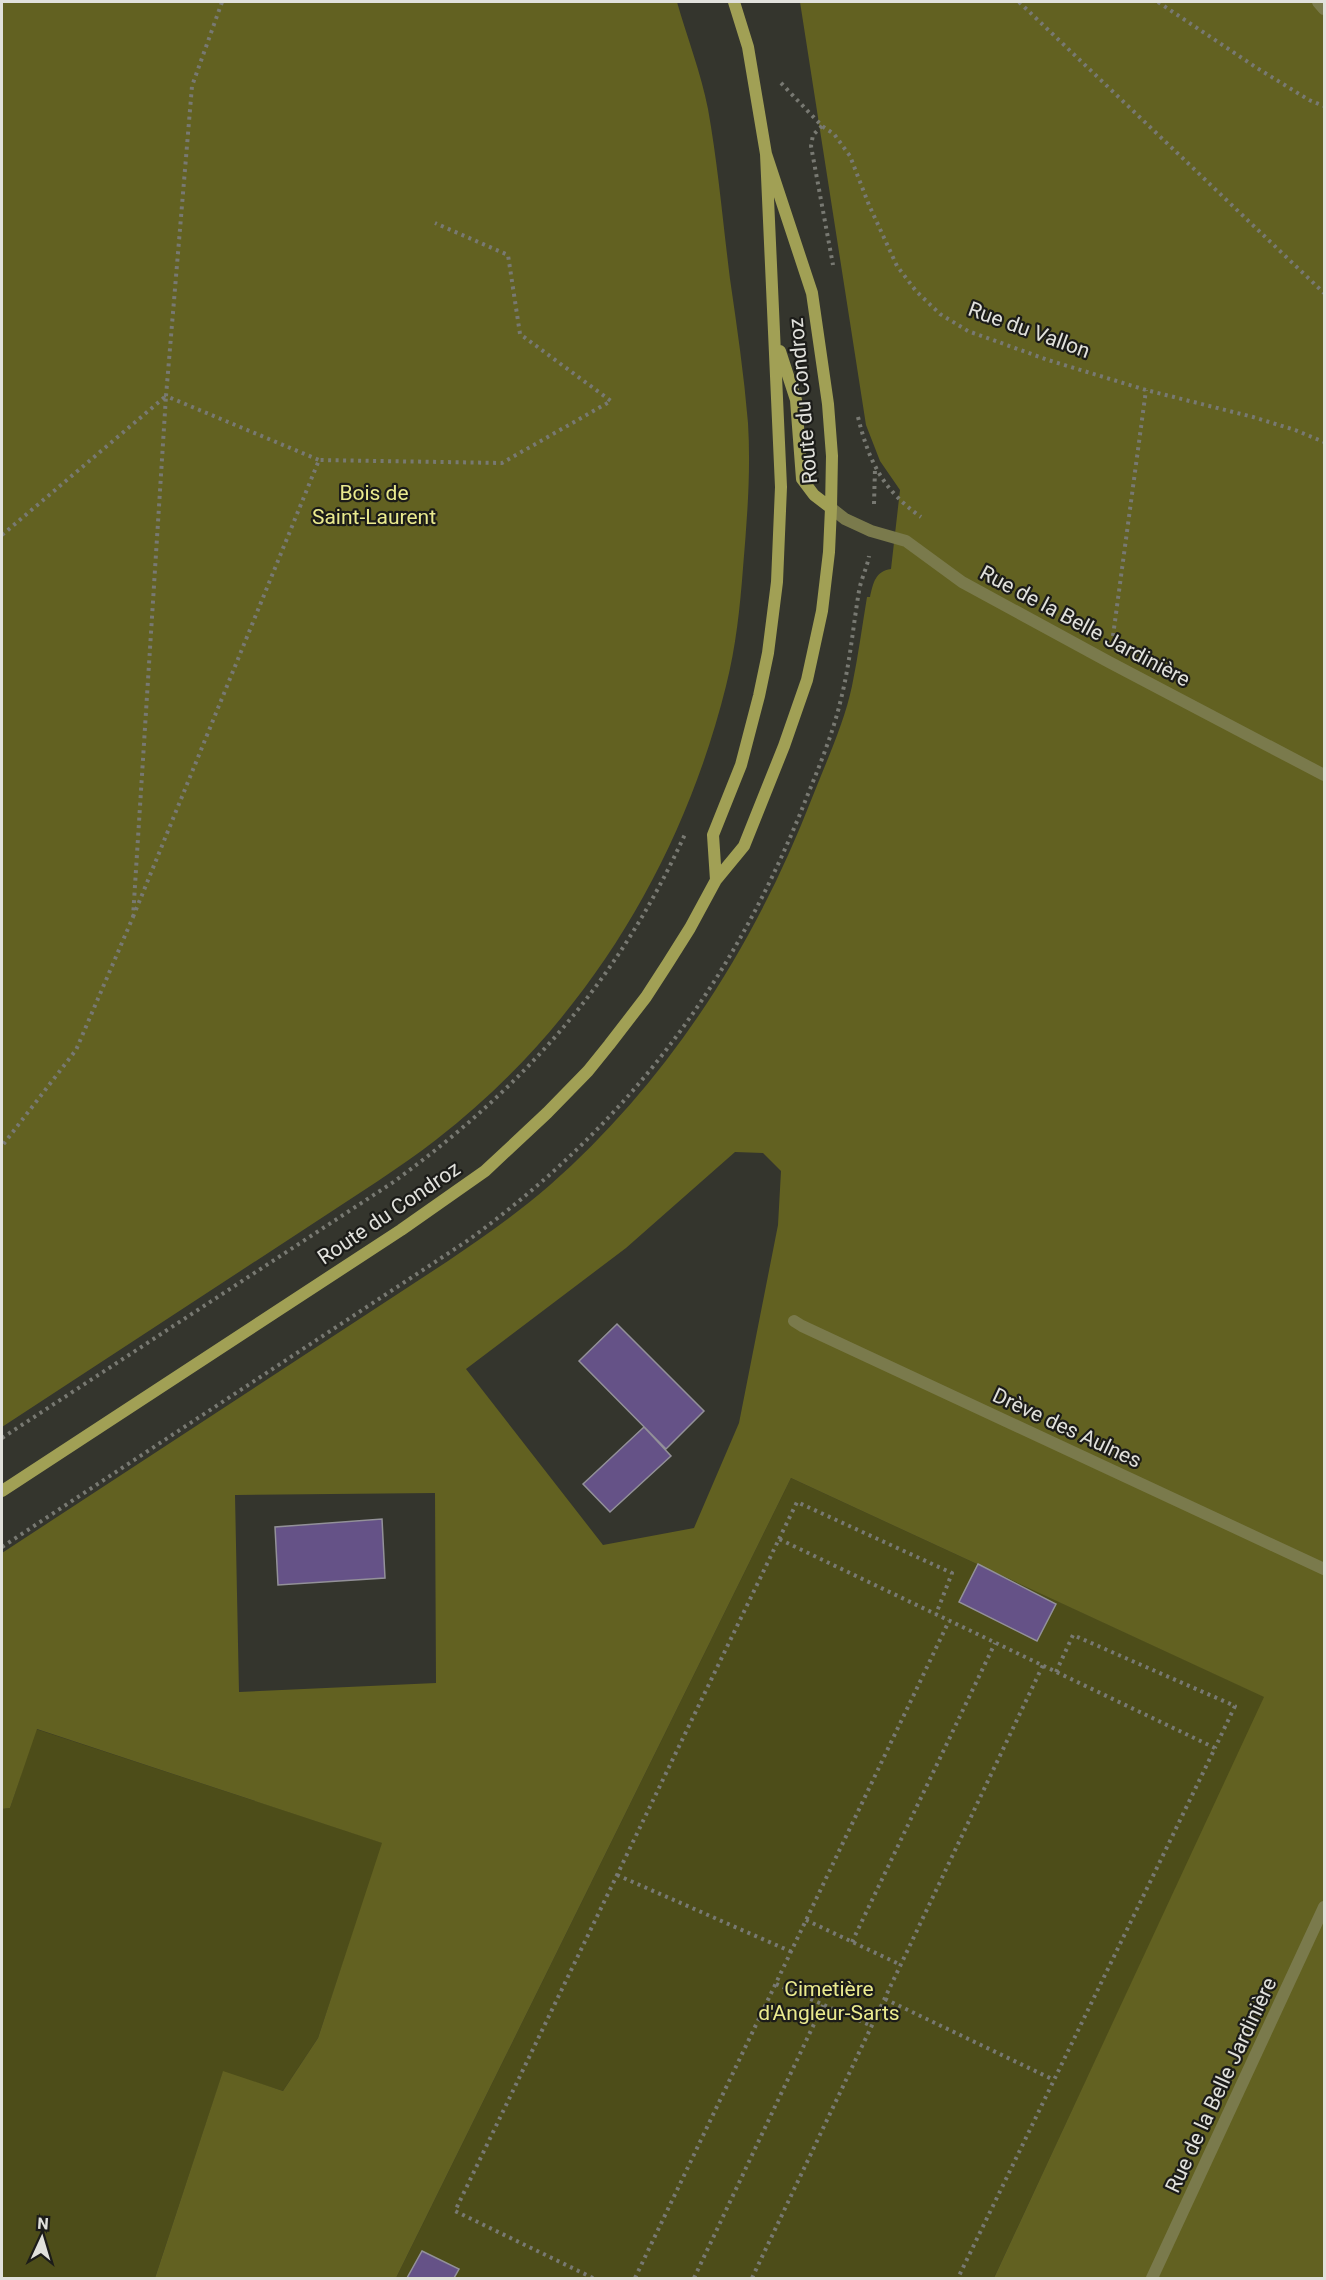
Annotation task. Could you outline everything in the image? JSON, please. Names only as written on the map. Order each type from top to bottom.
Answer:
[{"type":"main road","name":"Route du Condroz","points":[[716,880],[713,836],[741,765],[759,696],[775,604],[781,487],[766,154],[748,46],[734,2]]},
{"type":"main road","name":"Route du Condroz","points":[[2,1491],[401,1230],[485,1171],[547,1113],[609,1045],[652,988],[690,928],[716,880],[744,846],[805,689],[822,611],[829,552],[831,508],[832,456],[828,404],[812,293],[766,154]]},
{"type":"main road","points":[[775,336],[796,399],[802,479],[814,495],[831,508]]},
{"type":"street","points":[[1318,2],[1324,9]]},
{"type":"street","name":"Rue de la Belle Jardinière","points":[[831,508],[844,519],[870,531],[906,541],[962,582],[1324,775]]},
{"type":"street","name":"Drève des Aulnes","points":[[794,1321],[1324,1569]]},
{"type":"street","name":"Rue de la Belle Jardinière","points":[[1152,2278],[1324,1907]]},
{"type":"path","points":[[133,917],[166,396],[192,86],[222,2]]},
{"type":"path","points":[[1019,2],[1324,293]]},
{"type":"path","points":[[1158,2],[1265,74],[1309,100],[1324,106]]},
{"type":"path","name":"Rue du Vallon","points":[[780,82],[822,126],[834,134],[850,156],[868,205],[897,266],[916,291],[940,314],[968,331],[1048,360],[1146,390],[1253,417],[1324,442]]},
{"type":"path","points":[[822,126],[813,135],[811,146],[834,269]]},
{"type":"path","points":[[166,396],[319,460],[502,463],[611,401],[520,334],[508,255],[435,224]]},
{"type":"path","points":[[1109,662],[1146,390]]},
{"type":"path","points":[[2,535],[166,396]]},
{"type":"path","points":[[856,409],[875,469],[901,503],[923,519]]},
{"type":"path","points":[[2,1146],[76,1050],[133,917],[319,460]]},
{"type":"path","points":[[833,728],[849,659],[861,584],[868,560]]},
{"type":"path","points":[[2,1438],[392,1183],[438,1150],[481,1113],[543,1052],[591,994],[623,949],[651,903],[688,828]]},
{"type":"path","points":[[593,2278],[455,2211],[797,1502],[952,1573],[936,1614]]},
{"type":"path","points":[[779,1539],[1215,1748]]},
{"type":"path","points":[[635,2278],[949,1621]]},
{"type":"path","points":[[958,2278],[1235,1706],[1073,1635],[1056,1672]]},
{"type":"path","points":[[852,1942],[995,1643]]},
{"type":"path","points":[[752,2278],[1043,1665]]},
{"type":"path","points":[[617,1875],[792,1952]]},
{"type":"path","points":[[806,1920],[901,1965]]},
{"type":"path","points":[[776,1984],[872,2026]]},
{"type":"path","points":[[885,1999],[1054,2080]]},
{"type":"path","points":[[694,2278],[823,2005]]},
{"type":"green space","name":"Bois de Saint-Laurent","points":[[2,2],[677,2],[702,82],[712,130],[738,333],[748,423],[749,460],[746,532],[737,627],[726,686],[707,752],[683,816],[654,877],[620,936],[581,993],[538,1045],[490,1094],[430,1145],[2,1427]]},
{"type":"green space","points":[[800,2],[1324,2],[1324,2278],[994,2278],[1264,1697],[791,1478],[396,2278],[155,2278],[223,2071],[283,2091],[318,2038],[382,1843],[37,1729],[10,1808],[2,1809],[2,1553],[448,1261],[513,1215],[550,1185],[593,1144],[633,1101],[670,1055],[704,1007],[735,957],[764,906],[789,853],[829,757],[849,700],[867,597],[870,597],[878,575],[891,569],[900,490],[880,461],[866,425]],"holes":[[[735,1152],[763,1153],[781,1171],[778,1225],[739,1423],[694,1528],[603,1545],[466,1369],[626,1248]],[[435,1493],[436,1683],[239,1692],[235,1495]]]},
{"type":"green space","name":"Cimetière d'Angleur-Sarts","points":[[791,1478],[1265,1697],[994,2278],[396,2278]]},
{"type":"green space","points":[[36,1729],[383,1843],[318,2038],[283,2091],[223,2072],[155,2278],[2,2278],[2,1809],[10,1808]]},
{"type":"building","points":[[617,1324],[704,1411],[666,1449],[579,1361]]},
{"type":"building","points":[[644,1427],[671,1456],[610,1512],[583,1484]]},
{"type":"building","points":[[382,1519],[385,1578],[278,1585],[275,1527]]},
{"type":"building","points":[[978,1564],[1056,1604],[1037,1641],[959,1602]]},
{"type":"building","points":[[422,2251],[459,2269],[454,2278],[407,2278]]}]
